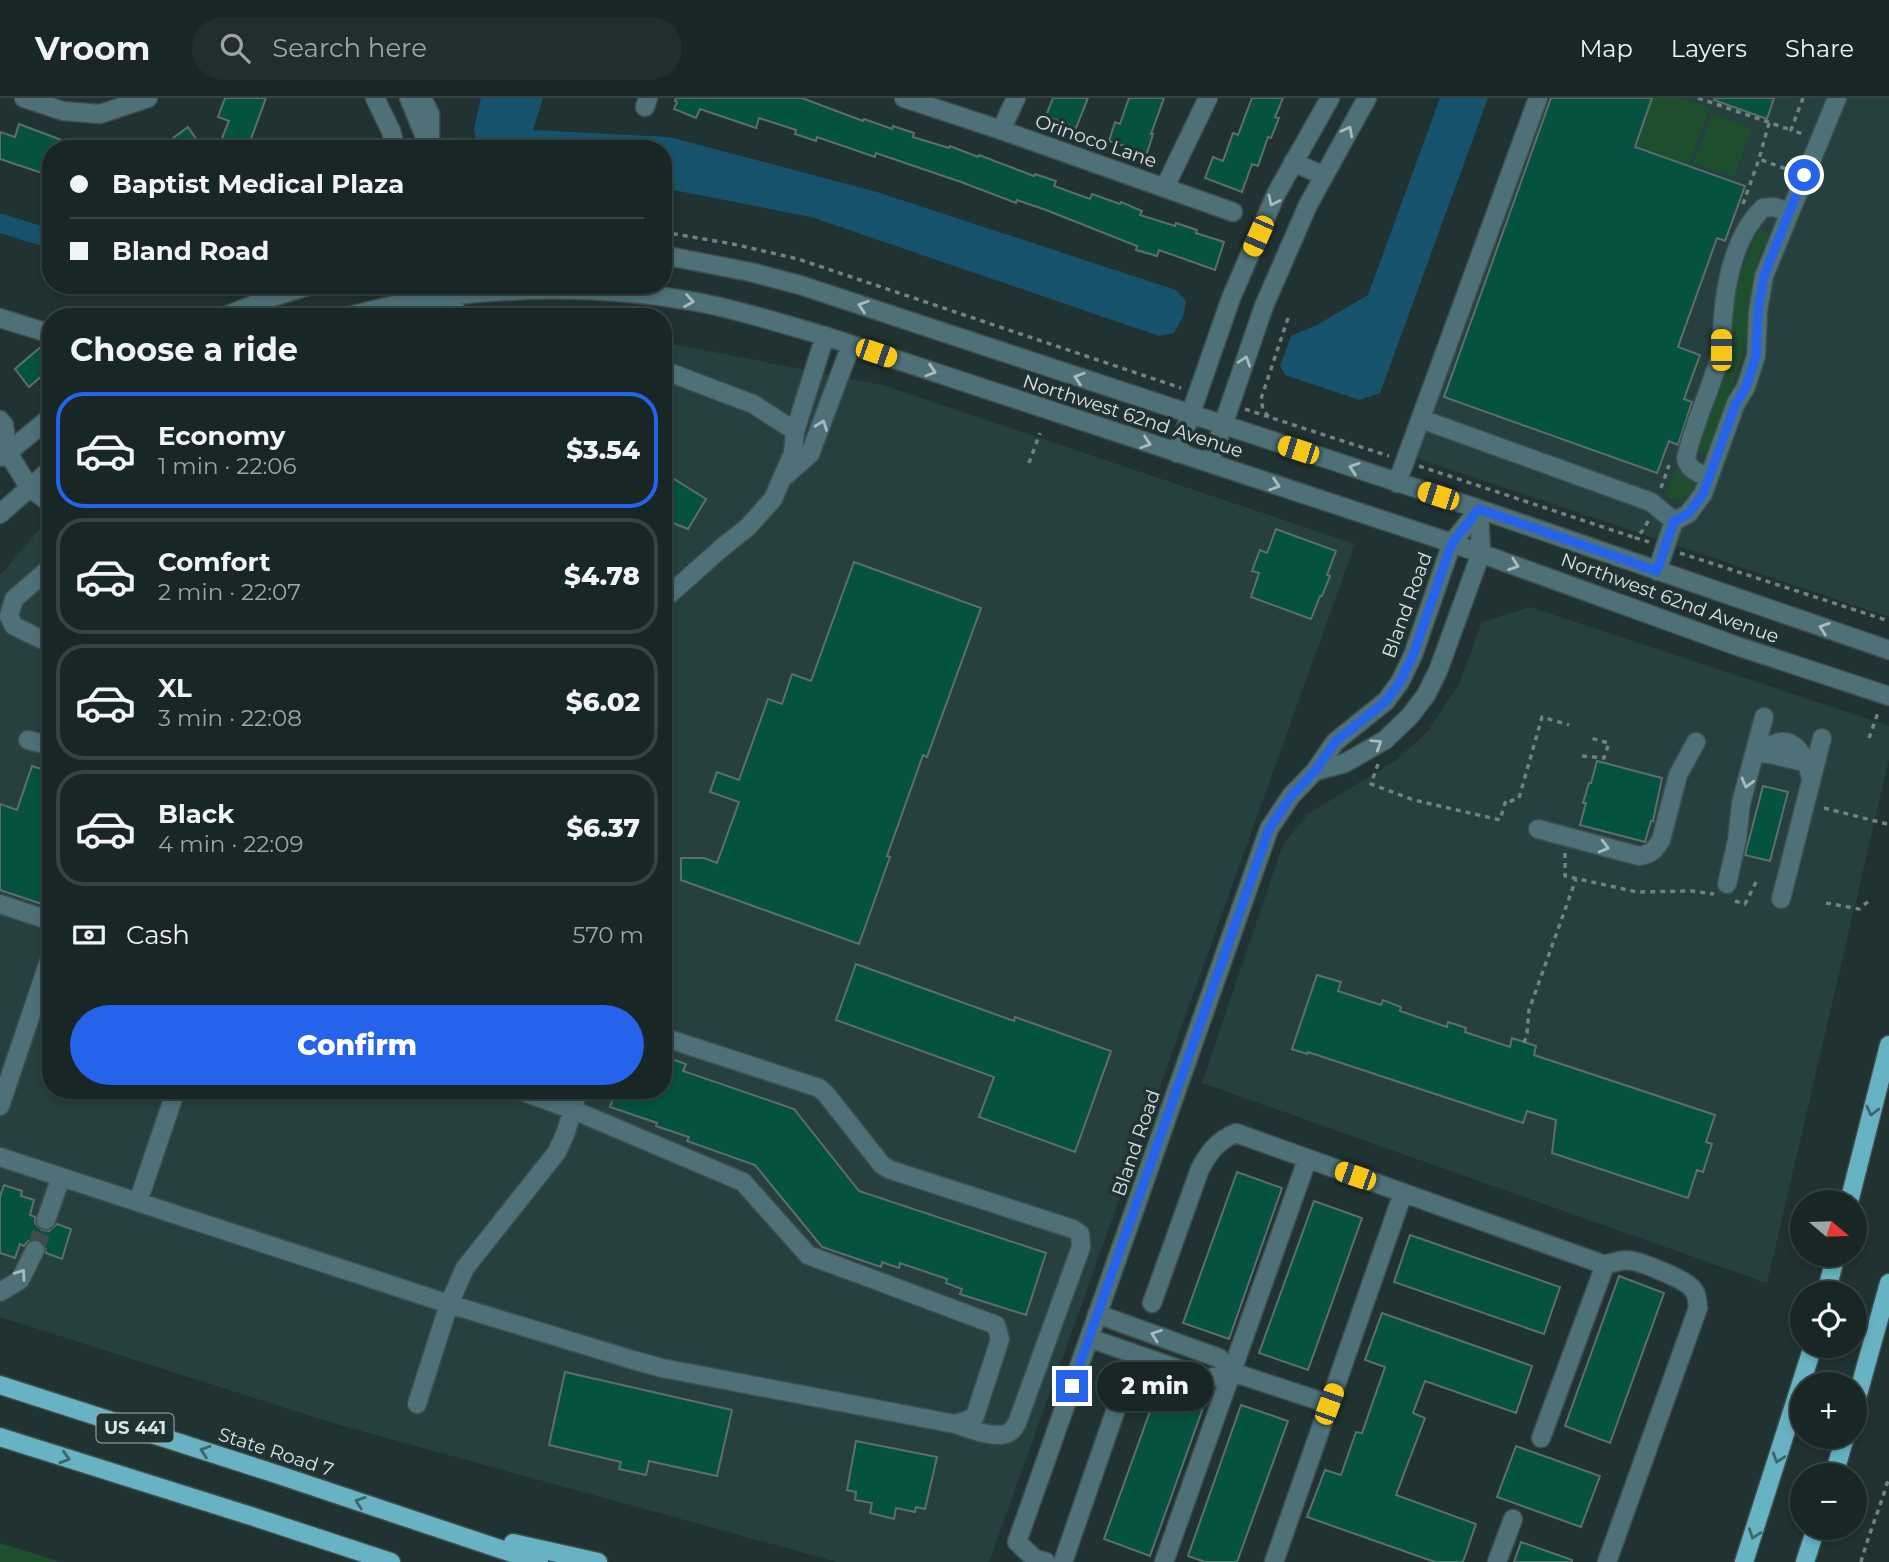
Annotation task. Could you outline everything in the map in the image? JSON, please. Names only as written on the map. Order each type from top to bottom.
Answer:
[{"type":"main road","points":[[1852,1190],[1889,1045]]},
{"type":"main road","points":[[1864,1372],[1889,1283]]},
{"type":"main road","points":[[1744,1562],[1809,1358]]},
{"type":"main road","name":"State Road 7","points":[[0,1385],[539,1562]]},
{"type":"main road","name":"US 441","points":[[0,1437],[391,1562]]},
{"type":"main road","points":[[425,1524],[598,1562]]},
{"type":"main road","points":[[1805,1562],[1812,1540]]},
{"type":"street","points":[[24,98],[63,111],[100,114],[148,98]]},
{"type":"street","points":[[409,98],[426,140]]},
{"type":"street","points":[[422,98],[430,114],[430,140]]},
{"type":"street","name":"Orinoco Lane","points":[[904,98],[1233,212]]},
{"type":"street","points":[[1001,130],[1016,98]]},
{"type":"street","points":[[1165,187],[1208,98]]},
{"type":"street","points":[[1177,453],[1231,298],[1276,194],[1330,98]]},
{"type":"street","points":[[1210,463],[1264,306],[1308,205],[1367,98]]},
{"type":"street","points":[[1397,483],[1538,98]]},
{"type":"street","points":[[1657,571],[1674,521],[1688,514],[1703,494],[1736,403],[1746,387],[1756,356],[1758,311],[1764,276],[1837,98]]},
{"type":"street","points":[[376,99],[394,140]]},
{"type":"street","points":[[1293,162],[1324,176]]},
{"type":"street","points":[[1709,477],[1693,471],[1687,465],[1686,457],[1721,350],[1729,276],[1739,246],[1753,218],[1763,208],[1774,207],[1789,212]]},
{"type":"street","name":"Northwest 62nd Avenue","points":[[672,257],[800,285],[1479,509],[1889,650]]},
{"type":"street","points":[[246,308],[283,294]]},
{"type":"street","name":"Northwest 62nd Avenue","points":[[387,308],[444,294]]},
{"type":"street","name":"Northwest 62nd Avenue","points":[[636,294],[744,312],[825,336],[1481,553],[1737,646],[1884,703]]},
{"type":"street","points":[[0,318],[42,331]]},
{"type":"street","points":[[672,592],[748,527],[772,499],[793,453],[795,431],[825,336]]},
{"type":"street","points":[[782,478],[810,454],[851,345]]},
{"type":"street","points":[[672,373],[753,404],[795,431]]},
{"type":"street","points":[[1421,419],[1651,502],[1674,521]]},
{"type":"street","points":[[0,420],[4,425],[3,454],[29,487],[42,497]]},
{"type":"street","points":[[3,454],[42,424]]},
{"type":"street","points":[[0,514],[42,476]]},
{"type":"street","name":"Bland Road","points":[[1046,1562],[1035,1559],[1017,1542],[1269,829],[1291,796],[1315,771],[1335,742],[1386,701],[1400,682],[1413,655],[1452,543],[1479,509]]},
{"type":"street","name":"Bland Road","points":[[1315,771],[1345,763],[1385,740],[1410,716],[1426,695],[1438,671],[1481,553],[1479,509]]},
{"type":"street","points":[[0,617],[14,599],[42,575]]},
{"type":"street","points":[[14,599],[9,616],[14,626],[42,640]]},
{"type":"street","points":[[1728,894],[1741,803],[1757,755],[1764,717]]},
{"type":"street","points":[[1780,899],[1809,770],[1822,738]]},
{"type":"street","points":[[28,740],[42,744]]},
{"type":"street","points":[[1538,830],[1639,856],[1648,854],[1656,849],[1661,840],[1678,775],[1696,742]]},
{"type":"street","points":[[1757,755],[1770,745],[1785,742],[1801,751],[1809,770]]},
{"type":"street","points":[[1,907],[42,918]]},
{"type":"street","points":[[0,1106],[42,982]]},
{"type":"street","points":[[0,1157],[449,1304],[662,1368],[955,1424],[992,1434],[1012,1431],[1080,1247],[1080,1234],[1073,1229],[891,1170],[882,1165],[827,1094],[818,1088],[672,1040]]},
{"type":"street","points":[[138,1202],[173,1099]]},
{"type":"street","points":[[544,1099],[743,1182],[808,1255],[996,1325],[1000,1339],[975,1416],[955,1424]]},
{"type":"street","points":[[417,1404],[449,1304],[465,1268],[557,1153],[575,1099]]},
{"type":"street","points":[[1153,1303],[1199,1169],[1210,1150],[1223,1138],[1236,1133],[1605,1265],[1634,1261],[1681,1280],[1691,1287],[1697,1296],[1698,1308],[1607,1562]]},
{"type":"street","points":[[1164,1562],[1307,1160]]},
{"type":"street","points":[[46,1220],[61,1177]]},
{"type":"street","points":[[1274,1562],[1403,1193]]},
{"type":"street","points":[[0,1292],[20,1280],[35,1250]]},
{"type":"street","points":[[1541,1438],[1605,1265]]},
{"type":"street","points":[[1097,1314],[1219,1358],[1232,1372],[1329,1404]]},
{"type":"street","points":[[1089,1338],[1207,1379],[1232,1372]]},
{"type":"street","points":[[1063,1562],[1125,1383]]},
{"type":"street","points":[[1497,1562],[1513,1518]]},
{"type":"path","points":[[1698,98],[1819,140]]},
{"type":"path","points":[[1791,130],[1803,98]]},
{"type":"path","points":[[1769,123],[1759,159],[1804,175]]},
{"type":"path","points":[[672,234],[798,259],[1198,394]]},
{"type":"path","points":[[1230,405],[1269,417]]},
{"type":"path","points":[[1029,463],[1040,433]]},
{"type":"path","points":[[1869,738],[1884,703]]},
{"type":"path","points":[[1381,757],[1371,784],[1414,800],[1500,820],[1506,800],[1511,802],[1519,798],[1542,716],[1569,725]]},
{"type":"path","points":[[1583,756],[1604,758],[1609,743],[1590,738]]},
{"type":"path","points":[[1824,808],[1887,824]]},
{"type":"path","points":[[1566,837],[1565,876],[1576,879],[1637,892],[1692,891],[1728,894],[1745,904],[1756,882]]},
{"type":"path","points":[[1524,1043],[1529,1010],[1576,879]]},
{"type":"path","points":[[1826,903],[1860,909],[1870,900]]},
{"type":"path","points":[[1861,1562],[1889,1477]]},
{"type":"shaded area","points":[[1540,98],[1889,98],[1889,617],[1410,456]]},
{"type":"shaded area","points":[[672,344],[882,385],[1355,544],[989,1562],[837,1562],[336,1424],[0,1317],[0,575],[42,526],[42,1099],[672,1099]]},
{"type":"shaded area","points":[[1530,607],[1889,726],[1889,759],[1767,1283],[1202,1083],[1283,844],[1308,814],[1396,760],[1427,732],[1460,682],[1482,622]]},
{"type":"green space","points":[[1652,98],[1682,98],[1710,108],[1688,166],[1635,147]]},
{"type":"green space","points":[[1712,114],[1752,128],[1734,177],[1694,162]]},
{"type":"green space","points":[[1760,230],[1767,232],[1769,237],[1758,261],[1751,319],[1744,346],[1709,450],[1701,453],[1698,447],[1719,393],[1728,360],[1738,283],[1747,255]]},
{"type":"green space","points":[[1676,467],[1688,472],[1695,481],[1693,492],[1680,498],[1666,496]]},
{"type":"green space","points":[[0,1543],[61,1562],[0,1562]]},
{"type":"water","points":[[481,98],[543,98],[533,130],[669,137],[877,192],[1176,290],[1186,301],[1183,317],[1174,333],[1159,336],[811,217],[672,190],[672,140],[476,140],[474,129]]},
{"type":"water","points":[[1440,98],[1488,98],[1380,393],[1359,400],[1285,375],[1280,366],[1291,336],[1317,325],[1368,295]]},
{"type":"building","points":[[225,98],[266,98],[251,140],[222,138],[229,121],[218,117]]},
{"type":"building","points":[[676,98],[802,98],[863,121],[864,119],[892,129],[893,126],[914,133],[913,137],[949,148],[950,146],[1034,176],[1035,174],[1056,181],[1054,186],[1090,199],[1092,194],[1120,204],[1121,202],[1142,211],[1140,215],[1175,226],[1176,223],[1224,242],[1215,270],[1159,250],[1157,256],[1136,250],[1137,246],[1046,210],[1017,200],[1016,203],[876,153],[875,157],[817,137],[816,141],[795,134],[796,130],[759,118],[756,128],[700,109],[696,118],[674,109]]},
{"type":"building","points":[[1053,98],[1088,98],[1076,128],[1046,116]]},
{"type":"building","points":[[1129,98],[1164,98],[1147,153],[1109,141],[1115,122],[1120,124]]},
{"type":"building","points":[[1252,98],[1283,98],[1275,117],[1279,118],[1271,138],[1268,137],[1258,166],[1252,164],[1242,192],[1205,178],[1213,157],[1223,161],[1233,133],[1238,135]]},
{"type":"building","points":[[1551,98],[1652,98],[1635,147],[1745,186],[1725,241],[1717,238],[1678,347],[1700,355],[1684,399],[1692,402],[1678,445],[1669,441],[1657,473],[1444,397]]},
{"type":"building","points":[[1774,98],[1767,119],[1714,100]]},
{"type":"building","points":[[19,124],[61,140],[42,140],[42,173],[0,159],[0,132],[15,137]]},
{"type":"building","points":[[188,127],[197,140],[170,140]]},
{"type":"building","points":[[42,346],[42,376],[29,387],[15,369]]},
{"type":"building","points":[[672,478],[706,499],[688,529],[672,523]]},
{"type":"building","points":[[1276,529],[1336,551],[1327,575],[1330,576],[1311,619],[1251,597],[1259,573],[1252,571],[1260,550],[1267,553]]},
{"type":"building","points":[[854,562],[981,608],[927,757],[923,755],[859,944],[681,880],[681,858],[704,858],[717,863],[739,802],[710,792],[717,772],[739,780],[768,699],[782,704],[792,674],[811,681]]},
{"type":"building","points":[[1597,761],[1662,778],[1653,821],[1645,842],[1580,825],[1586,803],[1583,803]]},
{"type":"building","points":[[32,766],[42,769],[42,904],[0,890],[0,804],[17,810]]},
{"type":"building","points":[[1763,786],[1788,792],[1770,861],[1745,855]]},
{"type":"building","points":[[856,964],[1014,1021],[1015,1017],[1111,1051],[1075,1152],[979,1117],[994,1077],[836,1020]]},
{"type":"building","points":[[1317,975],[1341,982],[1338,991],[1381,1005],[1383,1000],[1401,1007],[1400,1011],[1447,1027],[1448,1022],[1458,1025],[1466,1028],[1465,1032],[1510,1047],[1512,1038],[1536,1046],[1534,1055],[1715,1115],[1706,1142],[1712,1144],[1703,1172],[1697,1170],[1688,1198],[1552,1153],[1556,1120],[1527,1111],[1523,1123],[1292,1049]]},
{"type":"building","points":[[672,1059],[686,1064],[683,1071],[794,1109],[859,1191],[1046,1253],[1026,1315],[960,1294],[962,1289],[946,1283],[947,1279],[900,1263],[899,1268],[882,1262],[881,1267],[822,1247],[755,1165],[687,1141],[689,1137],[610,1107],[613,1099],[672,1099]]},
{"type":"building","points":[[1237,1172],[1282,1188],[1229,1339],[1183,1323]]},
{"type":"building","points":[[4,1185],[22,1191],[21,1196],[34,1200],[30,1215],[35,1217],[35,1223],[42,1230],[49,1231],[57,1224],[71,1229],[62,1259],[46,1253],[44,1243],[35,1239],[24,1246],[20,1244],[15,1258],[0,1253],[0,1197]]},
{"type":"building","points":[[1314,1201],[1362,1218],[1308,1370],[1259,1353]]},
{"type":"building","points":[[1410,1235],[1560,1287],[1544,1334],[1394,1282]]},
{"type":"building","points":[[1619,1276],[1664,1293],[1610,1443],[1565,1426]]},
{"type":"building","points":[[1382,1313],[1532,1366],[1516,1413],[1425,1381],[1413,1413],[1425,1418],[1396,1495],[1476,1524],[1463,1562],[1435,1562],[1307,1517],[1325,1470],[1341,1475],[1356,1432],[1362,1433],[1385,1367],[1365,1360]]},
{"type":"building","points":[[565,1372],[732,1410],[717,1476],[649,1461],[646,1475],[619,1469],[621,1462],[549,1445]]},
{"type":"building","points":[[1158,1389],[1204,1405],[1150,1556],[1104,1539]]},
{"type":"building","points":[[1241,1405],[1288,1421],[1237,1562],[1205,1562],[1188,1556]]},
{"type":"building","points":[[856,1441],[937,1457],[925,1509],[916,1507],[915,1512],[896,1508],[894,1519],[870,1513],[872,1503],[855,1500],[856,1492],[847,1490]]},
{"type":"building","points":[[1516,1446],[1600,1476],[1581,1527],[1497,1497]]},
{"type":"building","points":[[1521,1542],[1572,1560],[1572,1562],[1514,1562]]},
{"type":"waterway","points":[[0,223],[42,236]]},
{"type":"tunnel","points":[[35,1250],[46,1220]]},
{"type":"route","points":[[1072,1386],[1269,829],[1291,796],[1315,771],[1335,742],[1386,701],[1400,682],[1413,655],[1452,543],[1479,509],[1657,571],[1674,521],[1688,514],[1703,494],[1736,403],[1746,387],[1756,356],[1758,311],[1764,276],[1804,175]]}]
